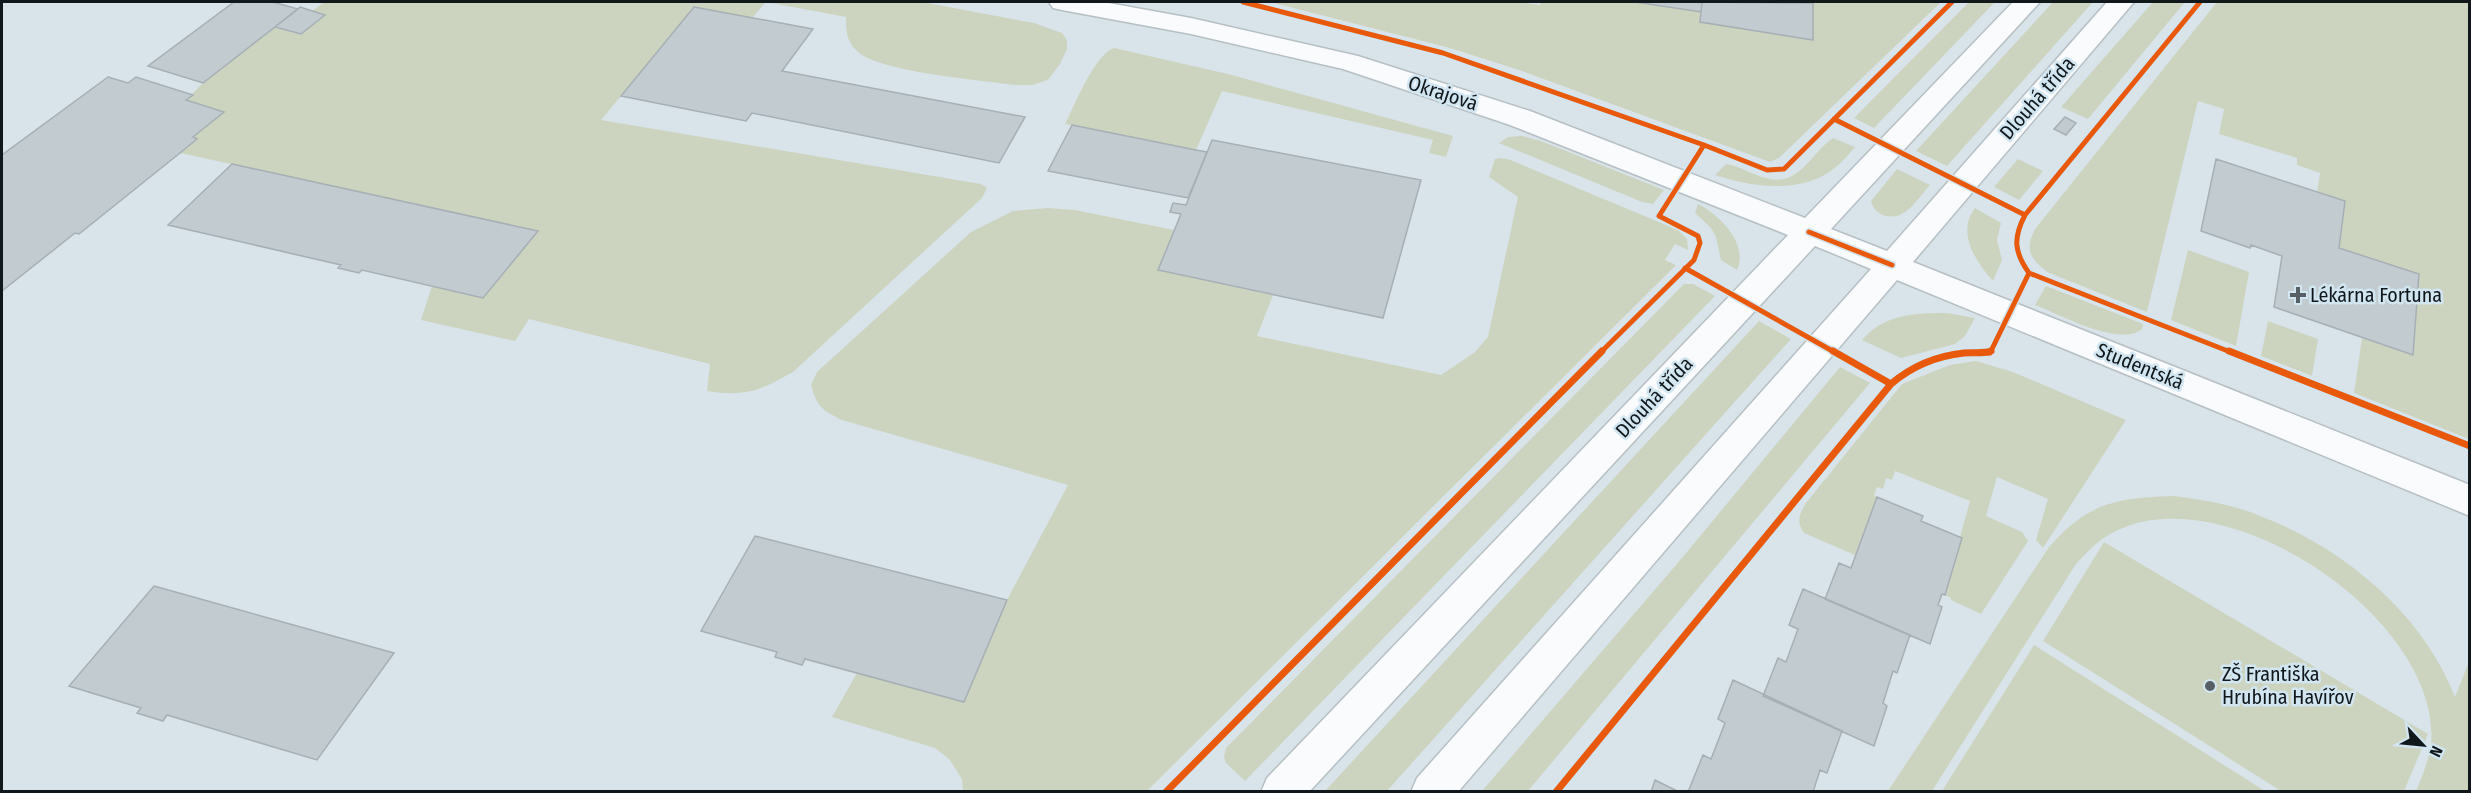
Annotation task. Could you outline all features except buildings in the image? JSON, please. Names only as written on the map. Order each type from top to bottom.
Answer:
[{"type":"street","name":"Okrajová","points":[[1062,2],[1191,26],[1349,62],[1520,118],[1809,232]]},
{"type":"street","name":"Dlouhá třída","points":[[1281,792],[2027,2]]},
{"type":"street","name":"Dlouhá třída","points":[[1431,792],[2121,2]]},
{"type":"street","name":"Studentská","points":[[1809,232],[2469,501]]},
{"type":"green space","points":[[324,2],[766,2],[752,18],[694,8],[601,120],[981,184],[987,188],[982,198],[793,372],[752,391],[720,393],[707,391],[710,364],[529,319],[515,341],[421,320],[432,286],[483,298],[537,231],[180,153],[197,139],[193,137],[224,112],[186,100],[203,83],[275,27],[301,34],[324,15],[312,11]]},
{"type":"green space","points":[[766,2],[922,2],[1034,23],[1062,33],[1067,40],[1067,49],[1060,64],[1048,80],[1032,85],[1014,85],[931,74],[886,64],[868,58],[857,51],[849,39],[846,17]]},
{"type":"green space","points":[[1270,2],[1518,2],[1540,5],[1541,2],[1635,2],[1701,12],[1700,22],[1813,3],[1804,2],[1941,2],[1779,158],[1770,162],[1522,71],[1450,48]]},
{"type":"green space","points":[[1969,2],[1995,2],[1874,128],[1854,118]]},
{"type":"green space","points":[[2053,2],[2093,2],[1947,166],[1916,151]]},
{"type":"green space","points":[[2153,2],[2185,2],[2088,119],[2061,107]]},
{"type":"green space","points":[[2217,2],[2469,2],[2469,439],[2354,393],[2362,338],[2413,355],[2339,248],[2345,201],[2317,192],[2320,173],[2297,165],[2297,158],[2219,134],[2224,109],[2198,101],[2147,312],[2047,272],[2030,253],[2030,242],[2035,229]]},
{"type":"green space","points":[[1114,48],[1228,74],[1453,136],[1446,157],[1429,153],[1433,140],[1222,91],[1196,150],[1065,124],[1092,70],[1107,52]]},
{"type":"green space","points":[[1522,136],[1541,141],[1664,190],[1653,204],[1642,202],[1499,143],[1508,137]]},
{"type":"green space","points":[[1833,138],[1855,147],[1832,170],[1806,183],[1759,185],[1715,175],[1726,164],[1770,179],[1780,180],[1790,177],[1805,166]]},
{"type":"green space","points":[[1495,159],[1508,159],[1678,230],[1687,239],[1688,250],[1675,244],[1665,260],[1676,265],[1147,791],[963,791],[962,779],[949,759],[935,748],[832,717],[857,673],[964,702],[1007,600],[1068,485],[842,420],[821,407],[813,392],[811,385],[817,372],[971,232],[1013,211],[1048,208],[1075,210],[1174,230],[1158,270],[1273,295],[1257,336],[1441,375],[1475,352],[1488,337],[1518,197],[1489,177]]},
{"type":"green space","points":[[2018,159],[2043,171],[2019,200],[1994,187]]},
{"type":"green space","points":[[1897,169],[1930,185],[1904,213],[1891,217],[1878,213],[1871,201]]},
{"type":"green space","points":[[1698,204],[1715,215],[1736,241],[1740,260],[1737,270],[1721,260],[1716,237],[1711,228],[1695,213]]},
{"type":"green space","points":[[1975,208],[2001,223],[1997,240],[2002,260],[1993,281],[1980,265],[1970,247],[1967,227]]},
{"type":"green space","points":[[2188,250],[2249,272],[2236,346],[2171,320]]},
{"type":"green space","points":[[1684,284],[1693,284],[1715,296],[1245,781],[1226,763],[1224,757],[1226,748]]},
{"type":"green space","points":[[2046,286],[2143,324],[2142,329],[2132,334],[2119,335],[2105,332],[2089,328],[2035,305]]},
{"type":"green space","points":[[1947,313],[1975,318],[1965,336],[1955,344],[1901,358],[1862,340],[1871,331],[1890,320],[1912,315]]},
{"type":"green space","points":[[1759,321],[1791,339],[1387,791],[1325,791]]},
{"type":"green space","points":[[2268,321],[2318,339],[2312,376],[2261,356]]},
{"type":"green space","points":[[1976,361],[2013,372],[2126,420],[2043,548],[2036,540],[2048,499],[1997,477],[1986,516],[2022,532],[2028,541],[1981,614],[1945,595],[1962,539],[1960,537],[1970,501],[1895,471],[1892,480],[1886,478],[1883,489],[1877,487],[1874,496],[1877,497],[1855,555],[1804,533],[1799,521],[1806,503],[1902,384],[1950,365]]},
{"type":"green space","points":[[1840,367],[1870,383],[1528,791],[1482,791],[1682,558]]},
{"type":"green space","points":[[2174,496],[2242,509],[2263,517],[2323,547],[2351,566],[2402,612],[2423,638],[2441,667],[2455,697],[2469,662],[2469,791],[2416,791],[2431,744],[2425,697],[2402,651],[2366,608],[2320,571],[2269,542],[2215,524],[2164,519],[2112,533],[2095,545],[2076,564],[1932,791],[1888,791],[2049,547],[2063,532],[2077,520],[2105,505],[2136,498]]},
{"type":"green space","points":[[2104,542],[2428,734],[2404,791],[2281,791],[2043,641]]},
{"type":"green space","points":[[2034,645],[2265,791],[1942,791]]},
{"type":"cycle path","points":[[1243,2],[1443,53],[1704,145]]},
{"type":"cycle path","points":[[1166,792],[1476,476],[1694,260],[1700,243],[1698,236],[1659,216],[1704,145],[1767,170],[1784,169],[1952,2]]},
{"type":"cycle path","points":[[2200,2],[2025,215],[2015,238],[2016,251],[2023,265],[2029,273],[2470,446]]},
{"type":"cycle path","points":[[1834,119],[2025,215]]},
{"type":"cycle path","points":[[1809,232],[1892,265]]},
{"type":"cycle path","points":[[1685,268],[1891,384]]},
{"type":"cycle path","points":[[1556,792],[1891,384],[1912,369],[1937,358],[1964,353],[1990,353],[2029,273]]},
{"type":"place","name":"Lékárna Fortuna","points":[[2298,295]]},
{"type":"place","name":"ZŠ Františka Hrubína Havířov","points":[[2210,686]]}]
